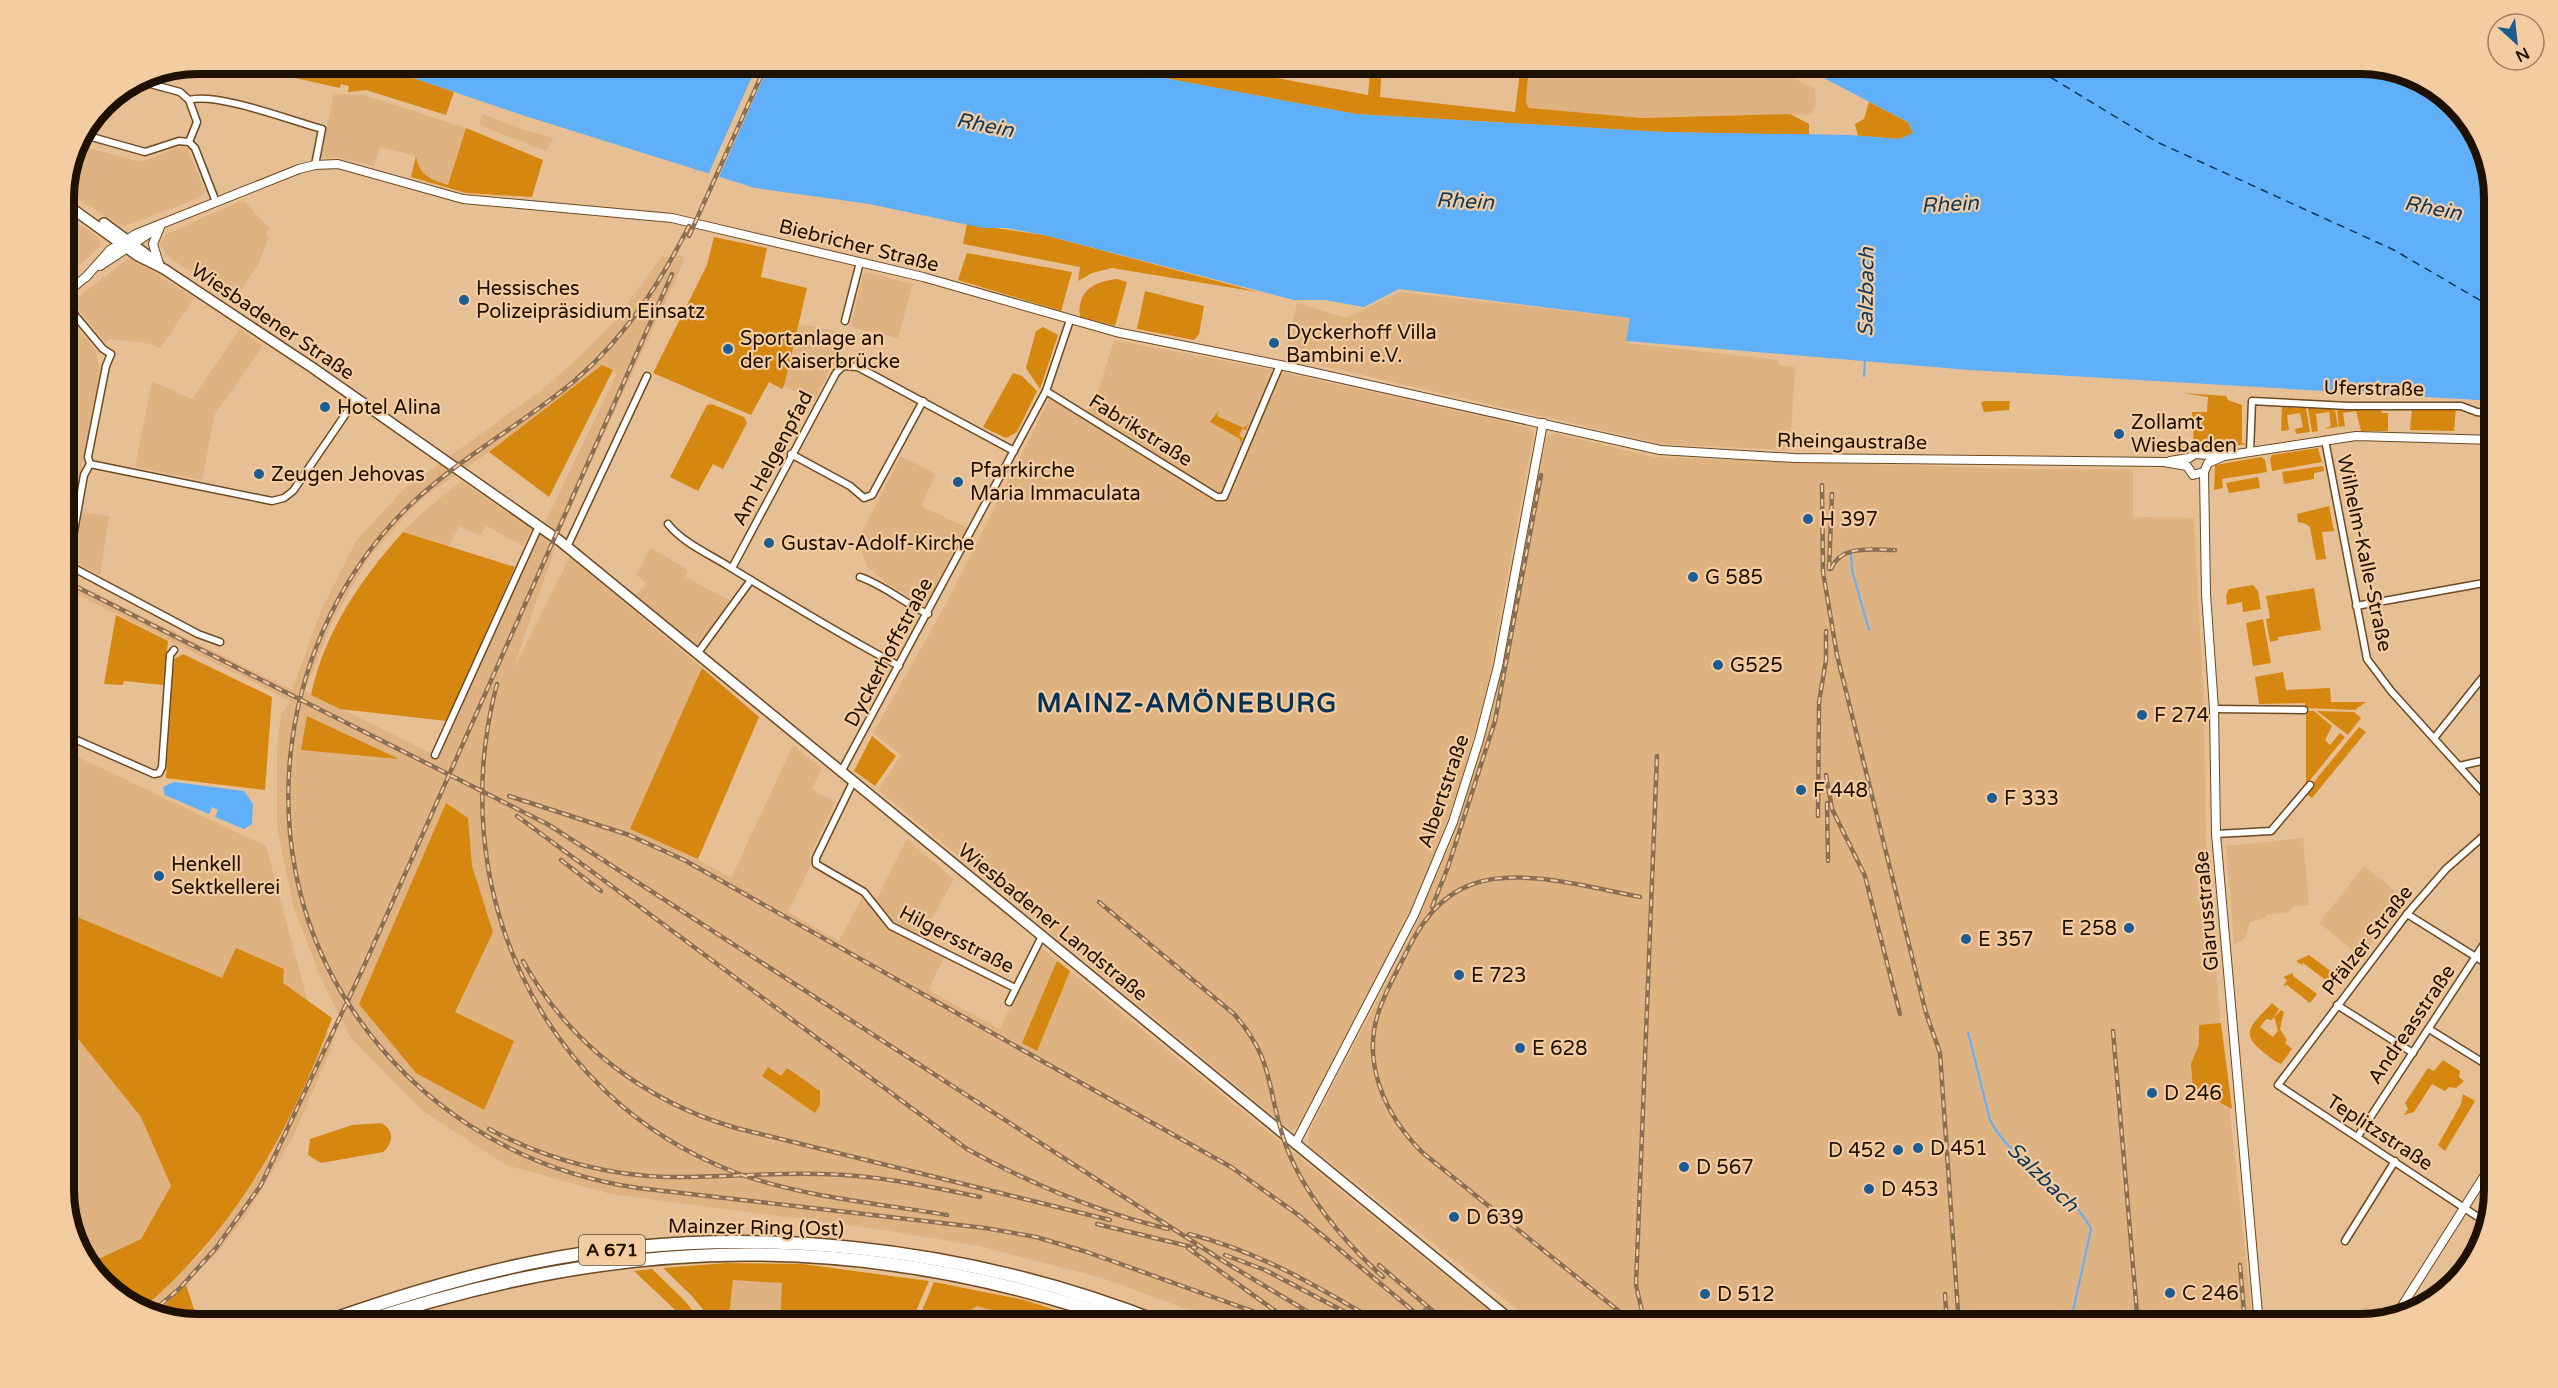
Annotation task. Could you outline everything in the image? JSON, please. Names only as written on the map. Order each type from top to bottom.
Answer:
[{"type":"highway","name":"Mainzer Ring (Ost)","points":[[352,1314],[468,1277],[595,1252],[659,1245],[766,1243],[852,1247],[915,1261]]},
{"type":"highway","name":"Mainzer Ring (Ost)","points":[[389,1314],[452,1294],[534,1275],[660,1257],[787,1255],[915,1261]]},
{"type":"highway","name":"A 671","points":[[915,1261],[1064,1289],[1135,1314]]},
{"type":"highway","name":"A 671","points":[[955,1268],[1102,1314]]},
{"type":"main road","name":"Wiesbadener Straße","points":[[74,209],[162,266],[564,544]]},
{"type":"main road","name":"Wiesbadener Straße","points":[[88,218],[104,223],[127,243]]},
{"type":"main road","name":"Wiesbadener Landstraße","points":[[564,544],[1504,1314]]},
{"type":"street","points":[[149,84],[180,92],[189,100],[197,122],[189,142]]},
{"type":"street","points":[[189,100],[200,98],[219,100],[322,129],[315,165]]},
{"type":"street","points":[[90,136],[145,152],[179,141],[189,142],[195,148],[216,202]]},
{"type":"street","name":"Biebricher Straße","points":[[127,243],[169,221],[315,165],[345,166],[469,200],[664,216],[953,285],[1070,320],[1543,423]]},
{"type":"street","name":"Biebricher Straße","points":[[127,243],[169,221]]},
{"type":"street","points":[[161,226],[153,244],[162,266]]},
{"type":"street","points":[[103,229],[108,242],[105,255]]},
{"type":"street","points":[[87,277],[105,255],[127,243]]},
{"type":"street","points":[[74,287],[127,243]]},
{"type":"street","points":[[845,321],[860,262]]},
{"type":"street","points":[[74,314],[103,350],[111,354],[106,366],[88,457],[90,464],[84,475],[74,531]]},
{"type":"street","name":"Dyckerhoffstraße","points":[[841,772],[1046,391],[1070,320]]},
{"type":"street","name":"Fabrikstraße","points":[[1046,391],[1218,497],[1224,497],[1280,365]]},
{"type":"street","name":"Am Helgenpfad","points":[[732,568],[791,454],[836,373],[843,366],[858,367],[924,401]]},
{"type":"street","points":[[564,544],[647,376]]},
{"type":"street","points":[[90,464],[272,501],[284,498],[293,492],[356,399]]},
{"type":"street","points":[[791,454],[850,486],[864,498],[872,495],[924,401],[1014,451]]},
{"type":"street","name":"Uferstraße","points":[[2250,452],[2252,401],[2348,406],[2461,406],[2484,413]]},
{"type":"street","name":"Rheingaustraße","points":[[1543,423],[1664,450],[1794,458],[2188,462],[2195,454],[2206,460],[2325,440],[2388,435],[2484,439]]},
{"type":"street","name":"Albertstraße","points":[[1295,1144],[1414,915],[1453,822],[1479,740],[1498,666],[1543,423]]},
{"type":"street","name":"Wilhelm-Kalle-Straße","points":[[2325,440],[2367,659],[2391,691],[2484,793]]},
{"type":"street","points":[[2188,462],[2200,474],[2206,460]]},
{"type":"street","name":"Glarusstraße","points":[[2200,474],[2204,494],[2206,606],[2214,710],[2216,834],[2258,1314]]},
{"type":"street","points":[[668,524],[680,536],[825,626],[899,666]]},
{"type":"street","points":[[435,755],[539,526]]},
{"type":"street","points":[[74,568],[198,634],[220,642]]},
{"type":"street","points":[[860,577],[876,582],[906,603],[928,614]]},
{"type":"street","points":[[697,654],[751,580]]},
{"type":"street","points":[[2356,606],[2484,583]]},
{"type":"street","points":[[74,739],[154,774],[159,773],[162,767],[170,655],[174,650]]},
{"type":"street","points":[[2435,737],[2484,676]]},
{"type":"street","points":[[2214,710],[2304,710]]},
{"type":"street","points":[[2460,766],[2484,761]]},
{"type":"street","name":"Hilgersstraße","points":[[853,782],[816,858],[816,864],[864,892],[891,926],[1016,988]]},
{"type":"street","points":[[2216,834],[2271,831],[2310,784]]},
{"type":"street","name":"Pfälzer Straße","points":[[2278,1085],[2407,914],[2446,869],[2484,836]]},
{"type":"street","points":[[2407,914],[2484,962]]},
{"type":"street","points":[[1009,1002],[1042,936]]},
{"type":"street","name":"Andreasstraße","points":[[2358,1136],[2484,947]]},
{"type":"street","points":[[2337,1005],[2413,1053]]},
{"type":"street","points":[[2429,1029],[2484,1063]]},
{"type":"street","name":"Teplitzstraße","points":[[2278,1085],[2481,1218]]},
{"type":"street","points":[[2345,1241],[2395,1161]]},
{"type":"street","points":[[2401,1308],[2484,1176]]},
{"type":"shaded area","points":[[278,74],[402,74],[454,92],[446,115],[366,90],[348,92],[349,86],[341,84],[340,88]]},
{"type":"shaded area","points":[[1143,74],[1255,74],[1368,95],[1370,74],[1381,74],[1380,97],[1515,112],[1520,74],[1528,74],[1526,103],[1529,108],[1642,118],[1790,114],[1809,124],[1809,135],[1663,132],[1356,114]]},
{"type":"shaded area","points":[[1528,74],[1785,74],[1815,89],[1816,105],[1812,114],[1642,118],[1529,108],[1526,103]]},
{"type":"shaded area","points":[[334,94],[364,95],[466,128],[448,188],[411,177],[416,156],[380,147],[374,166],[340,158],[320,158]]},
{"type":"shaded area","points":[[1869,102],[1908,122],[1913,133],[1900,139],[1858,136],[1855,124],[1864,119]]},
{"type":"shaded area","points":[[483,114],[554,138],[546,151],[479,125]]},
{"type":"shaded area","points":[[466,128],[543,160],[532,197],[466,193],[411,177],[416,156],[420,168],[427,176],[448,185]]},
{"type":"shaded area","points":[[181,146],[187,147],[205,192],[199,198],[122,227],[74,196],[78,165],[84,147],[141,162]]},
{"type":"shaded area","points":[[243,200],[269,228],[266,235],[269,236],[258,265],[233,302],[166,255],[160,244],[166,234]]},
{"type":"shaded area","points":[[74,221],[97,236],[101,246],[74,269]]},
{"type":"shaded area","points":[[967,224],[1044,235],[1258,292],[1112,268],[1092,273],[1078,281],[1080,267],[963,244]]},
{"type":"shaded area","name":"Sportanlage an der Kaiserbrücke","points":[[714,237],[767,248],[761,277],[807,288],[784,386],[782,389],[769,382],[751,415],[653,373],[707,265]]},
{"type":"shaded area","points":[[674,253],[684,257],[682,266],[565,519],[513,669],[570,557],[702,668],[630,829],[698,859],[731,878],[793,745],[822,768],[812,789],[835,802],[809,857],[813,860],[811,865],[788,912],[839,941],[867,888],[876,899],[878,896],[907,839],[954,879],[918,944],[944,958],[928,990],[1000,1029],[1039,946],[1492,1314],[1200,1314],[1102,1278],[979,1246],[877,1229],[611,1194],[506,1165],[423,1111],[350,1037],[322,981],[294,909],[277,828],[277,746],[281,713],[287,708],[289,700],[74,592],[74,582],[292,690],[321,611],[356,541],[403,490],[539,392],[577,359],[612,324],[662,256],[669,258]],"holes":[[[602,365],[617,373],[528,558],[439,757],[305,691],[332,622],[370,556],[422,498],[489,452]]]},
{"type":"shaded area","points":[[967,253],[1072,272],[1061,311],[958,280]]},
{"type":"shaded area","points":[[130,257],[194,298],[160,349],[151,344],[138,342],[110,339],[105,342],[74,304],[74,300]]},
{"type":"shaded area","points":[[866,272],[913,284],[898,338],[851,327],[863,274]]},
{"type":"shaded area","points":[[1117,279],[1127,282],[1115,326],[1080,317],[1081,300],[1084,294],[1101,282]]},
{"type":"shaded area","points":[[1145,291],[1204,306],[1199,334],[1194,340],[1137,329]]},
{"type":"shaded area","points":[[1400,292],[1630,318],[1626,343],[1778,360],[1778,365],[1795,367],[1790,450],[1662,444],[1284,357],[1297,303],[1346,318]]},
{"type":"shaded area","points":[[74,324],[96,351],[100,369],[74,509]]},
{"type":"shaded area","points":[[799,324],[840,332],[844,338],[840,360],[832,366],[814,401],[784,386]]},
{"type":"shaded area","points":[[1043,327],[1058,335],[1040,389],[1026,368],[1036,331]]},
{"type":"shaded area","points":[[240,329],[263,346],[215,414],[202,480],[135,467],[152,381],[192,399]]},
{"type":"shaded area","points":[[1114,340],[1273,370],[1511,423],[1531,429],[1534,433],[1487,688],[1457,794],[1428,870],[1394,945],[1301,1124],[1292,1131],[878,790],[901,755],[873,733],[943,609],[1050,398],[1083,416],[1096,398]]},
{"type":"shaded area","points":[[602,365],[613,370],[549,497],[489,452]]},
{"type":"shaded area","points":[[1013,373],[1022,376],[1037,391],[1017,432],[1006,438],[983,427]]},
{"type":"shaded area","points":[[2182,393],[2226,396],[2228,400],[2242,405],[2242,443],[2247,444],[2169,454],[2167,447],[2194,446],[2192,412],[2207,412],[2208,397]]},
{"type":"shaded area","points":[[2010,401],[2009,410],[1984,412],[1981,403]]},
{"type":"shaded area","points":[[712,404],[744,417],[747,423],[723,469],[713,464],[698,491],[670,477],[707,405]]},
{"type":"shaded area","points":[[2282,407],[2306,408],[2310,432],[2296,434],[2295,429],[2303,427],[2300,413],[2287,415],[2289,430],[2281,431]]},
{"type":"shaded area","points":[[2308,408],[2335,409],[2338,427],[2324,429],[2331,426],[2329,412],[2316,414],[2318,431],[2312,432]]},
{"type":"shaded area","points":[[2456,408],[2454,431],[2410,430],[2412,409]]},
{"type":"shaded area","points":[[2337,409],[2381,410],[2382,413],[2388,413],[2388,431],[2361,431],[2356,411],[2343,413],[2345,426],[2339,427]]},
{"type":"shaded area","points":[[1219,410],[1217,416],[1244,428],[1248,424],[1246,430],[1242,429],[1239,436],[1243,438],[1241,444],[1240,439],[1210,422]]},
{"type":"shaded area","points":[[1554,433],[1654,457],[2018,469],[2133,469],[2133,517],[2194,518],[2204,707],[2206,835],[2220,1018],[2252,1314],[1523,1314],[1308,1145],[1310,1129],[1408,942],[1455,833],[1492,712],[1526,550],[1546,437]]},
{"type":"shaded area","points":[[2318,448],[2322,462],[2272,471],[2270,459],[2272,455]]},
{"type":"shaded area","points":[[901,456],[936,474],[921,506],[968,528],[930,600],[923,605],[885,582],[867,567],[858,540]]},
{"type":"shaded area","points":[[2261,457],[2265,460],[2267,472],[2222,479],[2223,488],[2214,490],[2215,465]]},
{"type":"shaded area","points":[[2323,466],[2324,471],[2314,473],[2314,479],[2284,484],[2282,472]]},
{"type":"shaded area","points":[[2258,477],[2260,488],[2229,493],[2226,483]]},
{"type":"shaded area","points":[[461,481],[532,528],[523,546],[486,526],[480,536],[460,526],[448,546],[403,532],[423,512]]},
{"type":"shaded area","points":[[2329,506],[2334,531],[2322,532],[2326,559],[2316,560],[2310,527],[2298,522],[2297,514]]},
{"type":"shaded area","points":[[82,512],[109,516],[100,575],[82,566],[75,556]]},
{"type":"shaded area","points":[[403,532],[515,567],[447,721],[340,709],[311,695],[325,650],[346,607],[373,568]]},
{"type":"shaded area","points":[[651,548],[688,570],[685,577],[731,601],[696,647],[634,598],[646,584],[636,574]]},
{"type":"shaded area","points":[[2253,585],[2258,591],[2261,609],[2243,612],[2242,602],[2227,605],[2226,595],[2229,589]]},
{"type":"shaded area","points":[[2314,588],[2321,630],[2278,637],[2278,640],[2270,642],[2266,619],[2270,618],[2266,596]]},
{"type":"shaded area","points":[[116,615],[168,641],[163,685],[124,681],[123,685],[104,684]]},
{"type":"shaded area","points":[[2263,619],[2271,663],[2253,666],[2246,623]]},
{"type":"shaded area","points":[[183,654],[272,697],[265,790],[166,778],[173,660]]},
{"type":"shaded area","points":[[702,668],[759,717],[698,859],[630,829]]},
{"type":"shaded area","points":[[2283,672],[2286,690],[2330,688],[2331,702],[2366,702],[2355,710],[2305,708],[2305,703],[2259,704],[2255,677]]},
{"type":"shaded area","points":[[2306,711],[2314,711],[2332,726],[2325,740],[2330,745],[2340,733],[2345,737],[2302,790],[2306,782]]},
{"type":"shaded area","points":[[2317,711],[2354,712],[2361,718],[2348,735]]},
{"type":"shaded area","points":[[307,716],[399,759],[301,750]]},
{"type":"shaded area","points":[[2359,727],[2366,732],[2312,798],[2305,793]]},
{"type":"shaded area","points":[[872,736],[896,756],[875,786],[854,771]]},
{"type":"shaded area","points":[[74,755],[266,846],[307,999],[161,1253],[118,1285],[94,1259],[86,1245],[76,1215],[74,1199]]},
{"type":"shaded area","points":[[446,803],[468,818],[472,866],[493,932],[455,1012],[514,1041],[484,1110],[416,1073],[359,1004]]},
{"type":"shaded area","points":[[2303,838],[2309,905],[2293,906],[2290,912],[2266,915],[2266,918],[2250,922],[2245,938],[2234,944],[2226,846]]},
{"type":"shaded area","points":[[2364,866],[2407,900],[2362,957],[2319,923]]},
{"type":"shaded area","points":[[74,916],[222,978],[236,948],[284,969],[283,983],[332,1018],[298,1100],[255,1178],[230,1215],[202,1249],[147,1304],[116,1284],[95,1261],[141,1239],[171,1186],[141,1117],[74,1034]]},
{"type":"shaded area","points":[[2309,955],[2333,973],[2327,981],[2303,963],[2302,965],[2296,961]]},
{"type":"shaded area","points":[[1057,961],[1070,971],[1037,1051],[1022,1043]]},
{"type":"shaded area","points":[[2293,973],[2293,976],[2317,994],[2310,1003],[2287,985],[2283,986],[2287,980],[2283,977]]},
{"type":"shaded area","points":[[2272,1003],[2279,1009],[2272,1020],[2266,1019],[2260,1027],[2273,1037],[2278,1031],[2274,1017],[2281,1010],[2284,1012],[2280,1029],[2287,1040],[2285,1043],[2292,1049],[2281,1064],[2261,1050],[2250,1037],[2252,1025]]},
{"type":"shaded area","points":[[2221,1023],[2232,1109],[2193,1088],[2191,1064],[2199,1044],[2199,1025]]},
{"type":"shaded area","points":[[327,1032],[335,1035],[294,1135],[245,1217],[219,1251],[160,1309],[147,1304],[201,1254],[254,1180],[283,1130]]},
{"type":"shaded area","points":[[2443,1060],[2460,1071],[2459,1077],[2464,1081],[2456,1088],[2449,1087],[2445,1091],[2432,1084],[2414,1112],[2404,1115],[2408,1109],[2405,1103],[2428,1068],[2434,1071]]},
{"type":"shaded area","points":[[768,1067],[781,1076],[787,1068],[820,1091],[820,1105],[815,1113],[762,1076]]},
{"type":"shaded area","points":[[2463,1094],[2475,1101],[2445,1151],[2438,1145],[2461,1104]]},
{"type":"shaded area","points":[[381,1123],[388,1129],[391,1136],[389,1145],[383,1152],[321,1163],[308,1155],[310,1139],[352,1125]]},
{"type":"shaded area","points":[[727,1263],[802,1264],[929,1281],[915,1314],[781,1314],[782,1283],[733,1280],[729,1314],[707,1314],[663,1268]]},
{"type":"shaded area","points":[[652,1269],[696,1314],[679,1314],[634,1271]]},
{"type":"shaded area","points":[[732,1280],[782,1283],[781,1314],[729,1314]]},
{"type":"shaded area","points":[[934,1282],[1024,1300],[1068,1314],[1004,1314],[977,1306],[964,1314],[921,1314]]},
{"type":"shaded area","points":[[186,1285],[194,1309],[198,1314],[181,1313],[161,1309]]},
{"type":"shaded area","points":[[957,1300],[1005,1314],[952,1314]]},
{"type":"water","name":"Rhein","points":[[402,74],[1143,74],[1356,114],[1663,132],[1850,135],[1900,139],[1913,133],[1908,122],[1816,74],[2369,74],[2385,76],[2415,86],[2442,104],[2464,129],[2478,158],[2484,189],[2484,400],[1969,370],[1626,341],[1630,318],[1399,289],[1364,307],[1325,300],[1294,300],[1044,235],[1006,228],[983,228],[869,204],[755,188],[522,115]]},
{"type":"water","points":[[174,782],[244,791],[253,804],[252,824],[244,829],[215,817],[218,810],[212,807],[209,814],[165,795],[163,787]]},
{"type":"pier","points":[[753,74],[765,74],[718,179],[708,175]]},
{"type":"waterway","name":"Salzbach","points":[[1864,376],[1865,361]]},
{"type":"waterway","name":"Salzbach","points":[[1851,555],[1852,570],[1869,630]]},
{"type":"waterway","name":"Salzbach","points":[[1968,1032],[1990,1120],[2013,1150],[2069,1199],[2091,1229],[2072,1314]]},
{"type":"ferry route","points":[[2045,74],[2157,142],[2394,250],[2484,303]]},
{"type":"railway","points":[[689,236],[762,74]]},
{"type":"railway","points":[[689,226],[653,290],[609,347],[592,365],[553,398],[468,458],[426,490],[407,508],[364,558],[330,615],[306,676],[292,741],[288,806],[295,872],[314,935],[343,995],[369,1033],[399,1068],[432,1098],[469,1125],[508,1147],[549,1165],[593,1179],[638,1188],[985,1228],[1036,1237],[1087,1252],[1260,1314]]},
{"type":"railway","points":[[157,1308],[180,1288],[216,1248],[261,1185],[364,966],[672,274]]},
{"type":"railway","points":[[1432,907],[1448,867],[1495,721],[1541,475]]},
{"type":"railway","points":[[1822,485],[1823,572],[1837,655],[1926,1013],[1940,1053],[1958,1314]]},
{"type":"railway","points":[[1829,569],[1832,494]]},
{"type":"railway","points":[[1831,569],[1842,555],[1850,552],[1868,549],[1895,550]]},
{"type":"railway","points":[[74,586],[549,825],[1223,1261],[1312,1314]]},
{"type":"railway","points":[[1818,816],[1819,702],[1826,660],[1826,631]]},
{"type":"railway","points":[[497,684],[484,759],[484,834],[496,906],[521,974],[558,1037],[606,1092],[665,1137],[734,1172],[786,1188],[947,1215]]},
{"type":"railway","points":[[1643,1314],[1636,1285],[1657,756]]},
{"type":"railway","points":[[1826,775],[1832,809],[1865,876],[1900,1014]]},
{"type":"railway","points":[[509,796],[629,835],[684,860],[1231,1167],[1297,1214],[1417,1314]]},
{"type":"railway","points":[[1827,803],[1828,861]]},
{"type":"railway","points":[[517,816],[967,1149],[1065,1196],[1168,1229]]},
{"type":"railway","points":[[561,860],[601,891]]},
{"type":"railway","points":[[1622,1314],[1423,1153],[1409,1138],[1387,1105],[1375,1067],[1373,1048],[1380,1008],[1409,947],[1430,914],[1449,896],[1461,889],[1492,879],[1534,878],[1578,884],[1640,897]]},
{"type":"railway","points":[[1099,902],[1234,1014],[1247,1031],[1263,1060],[1284,1140],[1301,1178],[1325,1214],[1353,1248],[1383,1277]]},
{"type":"railway","points":[[523,961],[563,1018],[587,1043],[613,1066],[641,1086],[671,1103],[736,1128],[1110,1220]]},
{"type":"railway","points":[[2113,1031],[2137,1314]]},
{"type":"railway","points":[[489,1129],[553,1156],[621,1173],[667,1177],[784,1174],[862,1176],[980,1197]]},
{"type":"railway","points":[[1097,1224],[1196,1248]]},
{"type":"railway","points":[[1189,1234],[1265,1261],[1364,1314]]},
{"type":"railway","points":[[1188,1248],[1279,1314]]},
{"type":"railway","points":[[1225,1255],[1265,1270],[1347,1313]]},
{"type":"railway","points":[[1379,1265],[1434,1312]]},
{"type":"railway","points":[[2240,1265],[2244,1314]]},
{"type":"railway","points":[[1945,1294],[1946,1314]]},
{"type":"railway","points":[[1425,1310],[1430,1314]]},
{"type":"place","name":"Hessisches Polizeipräsidium Einsatz","points":[[464,300]]},
{"type":"place","name":"Dyckerhoff Villa Bambini e.V.","points":[[1274,343]]},
{"type":"place","name":"Sportanlage an der Kaiserbrücke","points":[[728,349]]},
{"type":"place","name":"Hotel Alina","points":[[325,407]]},
{"type":"place","name":"Zollamt Wiesbaden","points":[[2119,434]]},
{"type":"place","name":"Zeugen Jehovas","points":[[259,474]]},
{"type":"place","name":"Pfarrkirche Maria Immaculata","points":[[958,482]]},
{"type":"place","name":"H 397","points":[[1808,519]]},
{"type":"place","name":"Gustav-Adolf-Kirche","points":[[769,543]]},
{"type":"place","name":"G 585","points":[[1693,577]]},
{"type":"place","name":"G525","points":[[1718,665]]},
{"type":"place","name":"F 274","points":[[2142,715]]},
{"type":"place","name":"F 448","points":[[1801,790]]},
{"type":"place","name":"F 333","points":[[1992,798]]},
{"type":"place","name":"Henkell Sektkellerei","points":[[159,876]]},
{"type":"place","name":"E 258","points":[[2129,928]]},
{"type":"place","name":"E 357","points":[[1966,939]]},
{"type":"place","name":"E 723","points":[[1459,975]]},
{"type":"place","name":"E 628","points":[[1520,1048]]},
{"type":"place","name":"D 246","points":[[2152,1093]]},
{"type":"place","name":"D 451","points":[[1918,1148]]},
{"type":"place","name":"D 452","points":[[1898,1150]]},
{"type":"place","name":"D 567","points":[[1684,1167]]},
{"type":"place","name":"D 453","points":[[1869,1189]]},
{"type":"place","name":"D 639","points":[[1454,1217]]},
{"type":"place","name":"C 246","points":[[2170,1293]]},
{"type":"place","name":"D 512","points":[[1705,1294]]},
{"type":"district","name":"MAINZ-AMÖNEBURG","points":[[1187,703]]}]
